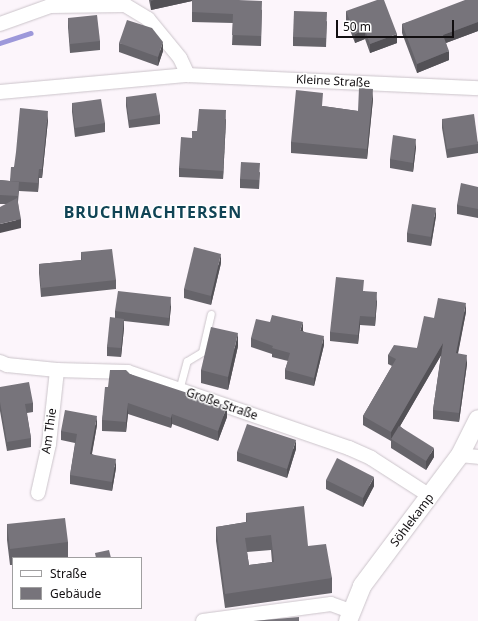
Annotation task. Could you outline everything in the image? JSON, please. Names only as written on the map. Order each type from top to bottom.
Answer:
[{"type":"street","points":[[0,24],[50,6],[125,4],[148,19],[180,58],[188,75]]},
{"type":"street","name":"Kleine Straße","points":[[0,92],[188,75],[478,88]]},
{"type":"street","name":"Große Straße","points":[[2,366],[57,370],[128,372],[349,448],[371,458],[430,496]]},
{"type":"street","name":"Am Thie","points":[[38,492],[49,444],[57,370]]},
{"type":"street","name":"Söhlekamp","points":[[349,616],[362,586],[460,455],[478,419]]},
{"type":"street","points":[[460,455],[478,457]]},
{"type":"street","points":[[203,621],[332,604],[349,616]]},
{"type":"lane","points":[[179,390],[187,361],[202,352],[211,314]]},
{"type":"building","points":[[192,0],[262,1],[261,36],[232,35],[233,14],[192,12]]},
{"type":"building","points":[[377,0],[384,0],[397,34],[370,44],[365,30],[355,34],[346,11]]},
{"type":"building","points":[[465,0],[478,0],[478,22],[443,35],[449,51],[417,64],[402,24]]},
{"type":"building","points":[[294,11],[327,12],[326,38],[293,37]]},
{"type":"building","points":[[97,15],[100,41],[70,44],[68,18]]},
{"type":"building","points":[[127,20],[152,28],[163,42],[158,57],[119,43]]},
{"type":"building","points":[[359,88],[373,89],[367,149],[291,142],[296,90],[323,93],[322,106],[358,111]]},
{"type":"building","points":[[156,93],[160,115],[129,120],[126,97]]},
{"type":"building","points":[[101,99],[105,123],[75,128],[72,103]]},
{"type":"building","points":[[20,108],[48,111],[42,169],[39,169],[38,183],[10,181],[11,167],[14,167]]},
{"type":"building","points":[[199,109],[226,110],[223,171],[179,168],[181,137],[192,138],[192,131],[197,131]]},
{"type":"building","points":[[474,114],[478,144],[447,149],[442,119]]},
{"type":"building","points":[[393,135],[416,139],[413,163],[390,159]]},
{"type":"building","points":[[241,162],[260,163],[259,180],[240,179]]},
{"type":"building","points":[[0,180],[19,182],[18,196],[0,195]]},
{"type":"building","points":[[461,183],[478,187],[478,209],[457,205]]},
{"type":"building","points":[[17,198],[21,219],[0,224],[0,207]]},
{"type":"building","points":[[412,204],[436,208],[431,237],[407,233]]},
{"type":"building","points":[[194,247],[221,254],[211,296],[184,289]]},
{"type":"building","points":[[112,249],[116,280],[41,288],[39,264],[82,260],[81,252]]},
{"type":"building","points":[[336,277],[364,280],[363,291],[377,292],[375,317],[360,316],[358,335],[330,332]]},
{"type":"building","points":[[118,291],[171,297],[169,318],[115,311]]},
{"type":"building","points":[[438,298],[466,303],[456,353],[467,355],[459,413],[433,410],[443,343],[391,432],[363,416],[396,359],[388,355],[394,345],[417,348],[424,316],[434,318]]},
{"type":"building","points":[[272,315],[303,322],[300,331],[324,336],[314,378],[285,370],[290,353],[272,348],[273,346],[251,338],[256,319],[270,322]]},
{"type":"building","points":[[110,317],[124,319],[121,348],[107,347]]},
{"type":"building","points":[[211,327],[238,333],[228,377],[201,370]]},
{"type":"building","points":[[110,370],[126,370],[130,374],[227,406],[218,431],[172,414],[171,418],[128,403],[126,422],[102,420],[105,387],[108,387]]},
{"type":"building","points":[[29,382],[33,403],[25,404],[31,438],[7,442],[0,402],[0,387]]},
{"type":"building","points":[[65,410],[97,416],[90,454],[116,459],[112,482],[70,475],[77,434],[61,431]]},
{"type":"building","points":[[247,424],[296,440],[287,469],[237,452]]},
{"type":"building","points":[[399,426],[434,448],[426,461],[391,439]]},
{"type":"building","points":[[337,458],[374,477],[363,498],[326,480]]},
{"type":"building","points":[[304,506],[308,546],[326,544],[332,578],[225,594],[216,527],[247,522],[246,513]],"holes":[[[271,535],[274,562],[249,565],[245,538]]]},
{"type":"building","points":[[65,518],[68,542],[10,549],[7,524]]},
{"type":"building","points":[[109,550],[111,557],[96,557],[95,553]]},
{"type":"building","points":[[299,617],[299,621],[253,621]]},
{"type":"waterway","points":[[0,43],[30,33]]},
{"type":"district","name":"BRUCHMACHTERSEN","points":[[153,212]]}]
